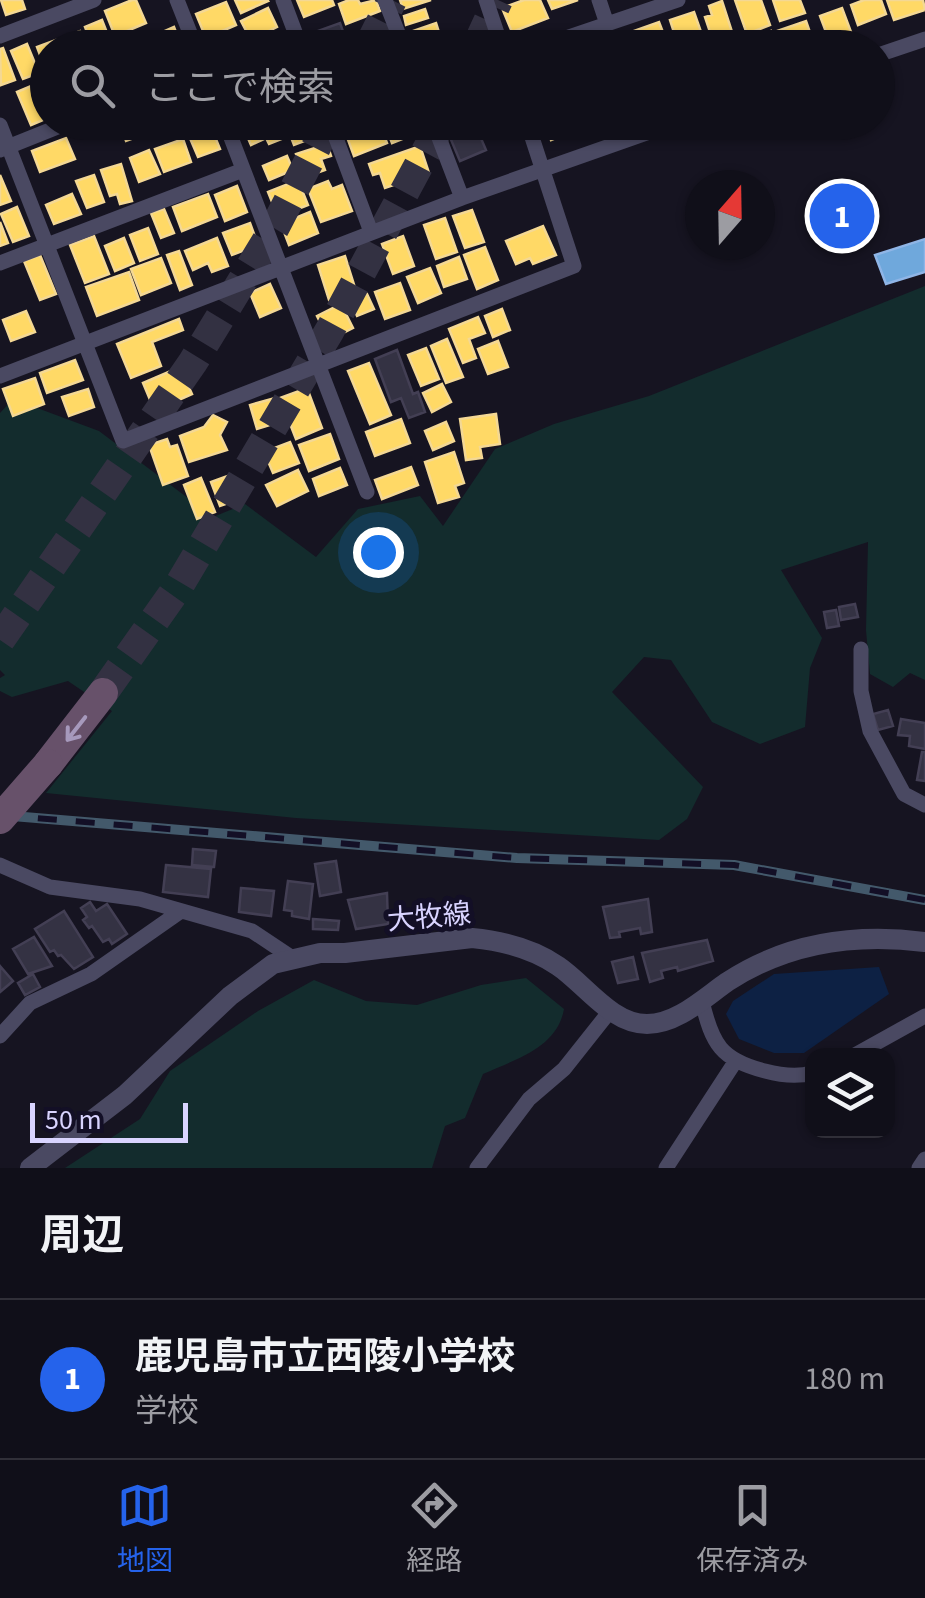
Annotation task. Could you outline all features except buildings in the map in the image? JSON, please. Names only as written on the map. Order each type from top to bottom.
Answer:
[{"type":"highway","points":[[0,820],[103,693]]},
{"type":"street","points":[[0,36],[94,0]]},
{"type":"street","points":[[177,0],[189,30]]},
{"type":"street","points":[[283,0],[294,30]]},
{"type":"street","points":[[386,0],[397,30]]},
{"type":"street","points":[[486,0],[496,30]]},
{"type":"street","points":[[599,0],[607,24]]},
{"type":"street","points":[[589,30],[678,0]]},
{"type":"street","points":[[895,50],[925,40]]},
{"type":"street","points":[[0,124],[4,148],[47,244],[123,441],[574,266],[533,140]]},
{"type":"street","points":[[4,148],[30,138]]},
{"type":"street","points":[[231,140],[367,492]]},
{"type":"street","points":[[337,140],[372,232]]},
{"type":"street","points":[[440,140],[462,198]]},
{"type":"street","points":[[0,376],[280,266],[625,140]]},
{"type":"street","points":[[0,262],[243,170]]},
{"type":"street","points":[[861,648],[861,691],[870,730],[904,794],[925,805]]},
{"type":"street","points":[[0,865],[50,887],[140,899],[252,932],[291,957]]},
{"type":"street","points":[[0,1036],[30,1003],[91,974],[181,911]]},
{"type":"street","name":"大牧線","points":[[30,1168],[125,1095],[252,976],[291,957],[472,938],[496,940],[558,965],[610,1011],[646,1024],[702,1001],[742,974],[801,947],[864,938],[925,942]]},
{"type":"street","points":[[702,1001],[708,1028],[721,1050],[735,1062],[774,1074],[805,1076]]},
{"type":"street","points":[[477,1168],[530,1099],[564,1069],[610,1011]]},
{"type":"street","points":[[867,1048],[925,1016]]},
{"type":"street","points":[[666,1168],[735,1062]]},
{"type":"street","points":[[920,1168],[925,1158]]},
{"type":"green space","points":[[925,286],[925,680],[910,673],[893,687],[870,674],[866,630],[868,542],[781,570],[822,638],[810,668],[805,727],[760,744],[712,722],[671,660],[644,657],[612,692],[703,787],[687,819],[659,840],[296,818],[46,793],[112,711],[68,681],[12,697],[0,691],[0,678],[5,675],[0,670],[0,413],[13,399],[99,431],[213,517],[245,504],[316,557],[358,509],[420,496],[443,526],[495,449],[554,424],[649,396]]},
{"type":"green space","points":[[526,978],[564,1009],[560,1022],[544,1043],[483,1074],[465,1118],[445,1126],[432,1168],[65,1168],[140,1119],[170,1071],[258,1011],[314,980],[366,1001],[417,1005],[481,985]]},
{"type":"water","points":[[879,967],[889,994],[811,1048],[805,1048],[804,1053],[774,1053],[739,1039],[726,1014],[733,1001],[774,974]]},
{"type":"tunnel","points":[[377,30],[392,0]]},
{"type":"tunnel","points":[[484,30],[498,0]]},
{"type":"tunnel","points":[[0,640],[193,362],[275,227],[320,140]]},
{"type":"tunnel","points":[[103,693],[180,584],[330,330],[432,140]]},
{"type":"railway","points":[[0,815],[517,858],[734,865],[925,900]]},
{"type":"place","name":"鹿児島市立西陵小学校","points":[[842,216]]}]
